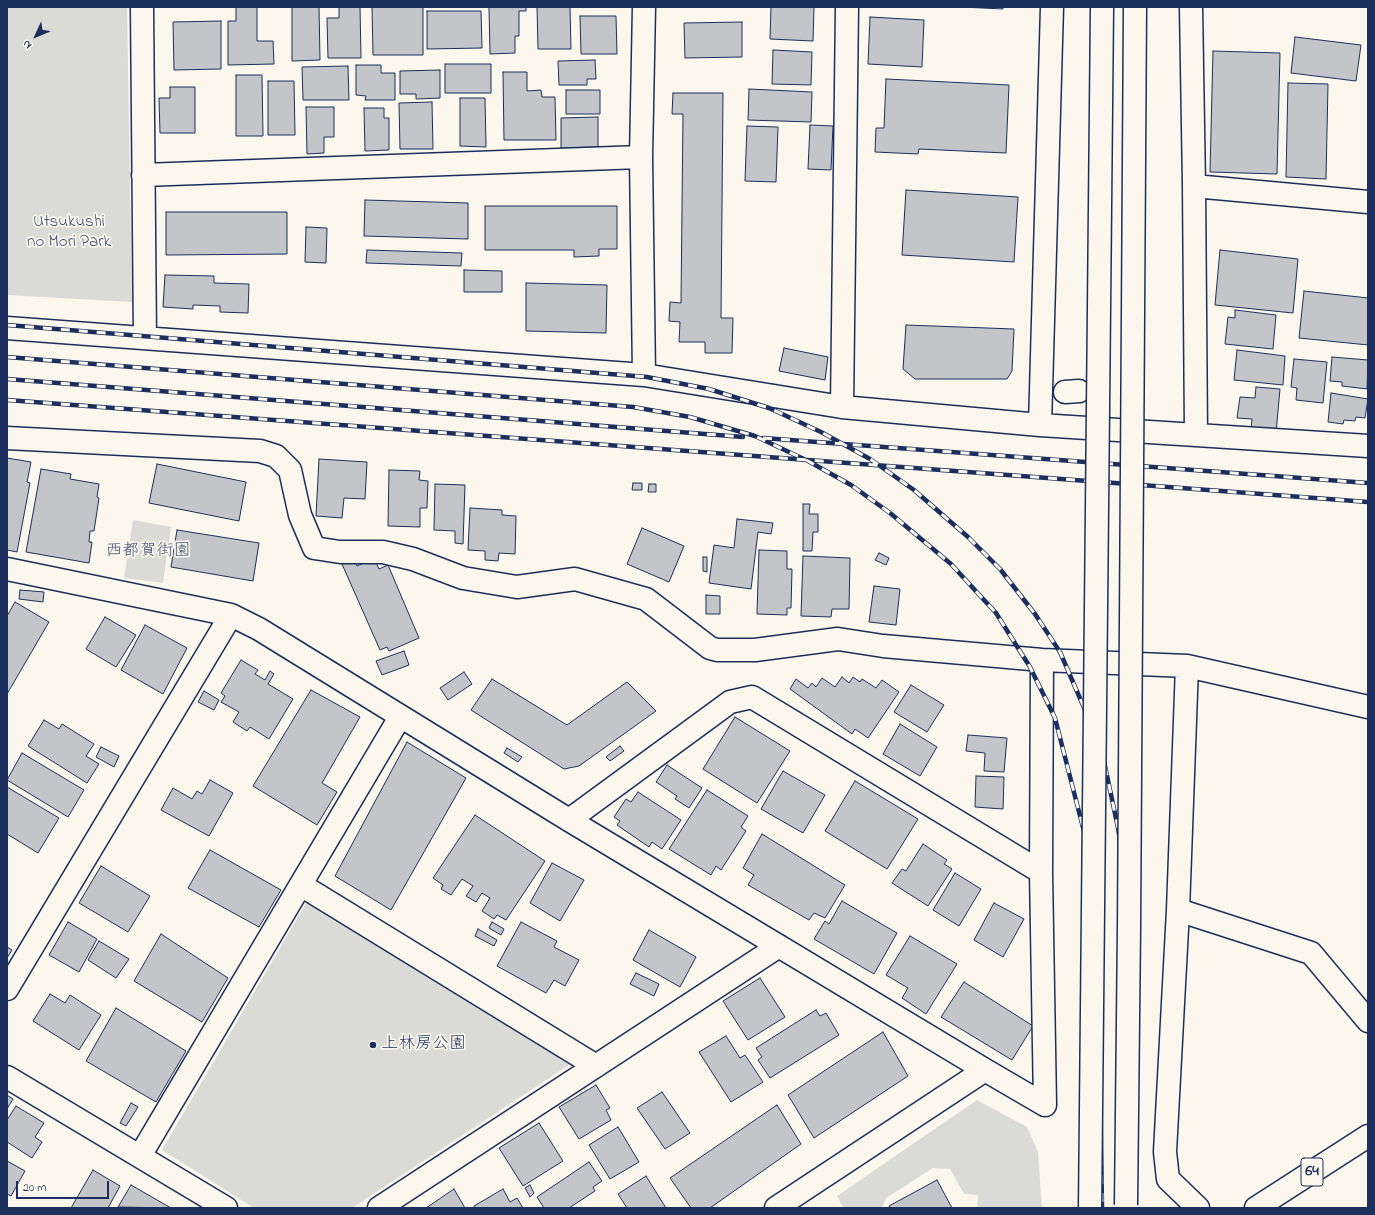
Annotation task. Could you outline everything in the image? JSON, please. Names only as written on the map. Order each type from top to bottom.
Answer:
[{"type":"street","points":[[142,7],[145,338]]},
{"type":"street","points":[[644,7],[641,157],[644,375]]},
{"type":"street","points":[[842,407],[847,7]]},
{"type":"street","points":[[1040,425],[1052,7]]},
{"type":"street","points":[[1090,1208],[1102,7]]},
{"type":"street","points":[[1126,1206],[1130,927],[1134,7]]},
{"type":"street","points":[[1191,7],[1196,434]]},
{"type":"street","points":[[143,175],[641,157]]},
{"type":"street","points":[[1194,186],[1368,202]]},
{"type":"street","points":[[7,328],[644,375],[842,407],[1040,425],[1368,446]]},
{"type":"street","points":[[7,438],[260,451],[276,456],[290,470],[300,515],[314,548],[340,552],[383,552],[413,559],[463,578],[517,587],[574,580],[646,599],[710,648],[717,650],[755,650],[838,639],[883,646],[1042,660],[1187,666],[1368,707]]},
{"type":"street","points":[[8,570],[231,615],[259,629],[569,820],[1045,1105],[1041,872],[1042,660]]},
{"type":"street","points":[[7,989],[231,615]]},
{"type":"street","points":[[1187,666],[1178,910],[1165,1152],[1168,1179],[1198,1208]]},
{"type":"street","points":[[569,820],[730,702],[752,697],[1041,872]]},
{"type":"street","points":[[140,1156],[400,717]]},
{"type":"street","points":[[301,884],[596,1066]]},
{"type":"street","points":[[1178,910],[1311,953],[1368,1021]]},
{"type":"street","points":[[379,1208],[779,946]]},
{"type":"street","points":[[776,1208],[985,1070]]},
{"type":"street","points":[[7,1077],[226,1208]]},
{"type":"street","name":"64","points":[[1256,1208],[1368,1136]]},
{"type":"green space","name":"Utsukushi no Mori Park","points":[[7,7],[127,7],[132,302],[7,295]]},
{"type":"green space","name":"西都賀街園","points":[[133,520],[171,527],[163,583],[124,578]]},
{"type":"green space","points":[[309,898],[573,1059],[569,1065],[352,1208],[254,1208],[162,1150]]},
{"type":"green space","points":[[977,1100],[1027,1127],[1038,1152],[1042,1208],[977,1208],[978,1195],[964,1194],[950,1169],[933,1168],[886,1198],[882,1208],[844,1208],[837,1196]]},
{"type":"building","points":[[236,7],[257,7],[257,41],[273,41],[274,64],[228,65],[228,21],[236,21]]},
{"type":"building","points":[[292,7],[319,7],[320,60],[292,61]]},
{"type":"building","points":[[339,7],[360,7],[361,58],[328,58],[327,18],[339,18]]},
{"type":"building","points":[[372,7],[423,7],[423,55],[373,55]]},
{"type":"building","points":[[489,7],[526,7],[526,11],[519,11],[519,36],[515,36],[515,53],[490,54]]},
{"type":"building","points":[[537,7],[570,7],[571,49],[538,49]]},
{"type":"building","points":[[771,7],[814,7],[813,41],[770,39]]},
{"type":"building","points":[[962,7],[1003,7],[1003,9]]},
{"type":"building","points":[[427,11],[481,11],[482,48],[427,49]]},
{"type":"building","points":[[580,16],[616,16],[617,54],[581,54]]},
{"type":"building","points":[[870,17],[924,20],[922,67],[868,64]]},
{"type":"building","points":[[221,21],[221,69],[174,70],[173,22]]},
{"type":"building","points":[[742,22],[742,57],[685,58],[684,23]]},
{"type":"building","points":[[1295,37],[1361,45],[1356,81],[1291,73]]},
{"type":"building","points":[[773,50],[812,52],[811,85],[772,84]]},
{"type":"building","points":[[1213,51],[1280,53],[1277,174],[1210,172]]},
{"type":"building","points":[[595,60],[596,79],[587,79],[587,85],[559,85],[558,61]]},
{"type":"building","points":[[445,64],[491,64],[491,93],[445,93]]},
{"type":"building","points":[[356,65],[381,65],[381,73],[395,73],[395,100],[365,100],[366,96],[356,95]]},
{"type":"building","points":[[348,66],[349,100],[303,100],[302,67]]},
{"type":"building","points":[[440,70],[440,98],[416,99],[416,94],[400,94],[400,71]]},
{"type":"building","points":[[503,72],[527,72],[527,91],[541,90],[542,97],[555,97],[556,140],[504,140]]},
{"type":"building","points":[[236,75],[262,75],[263,136],[236,136]]},
{"type":"building","points":[[886,79],[1009,85],[1006,153],[919,149],[918,154],[875,152],[876,128],[884,128]]},
{"type":"building","points":[[268,81],[294,81],[295,135],[268,135]]},
{"type":"building","points":[[1288,83],[1328,84],[1326,179],[1286,177]]},
{"type":"building","points":[[170,87],[195,87],[195,133],[160,133],[159,98],[170,98]]},
{"type":"building","points":[[749,89],[812,92],[811,122],[748,120]]},
{"type":"building","points":[[566,90],[600,90],[600,114],[566,114]]},
{"type":"building","points":[[673,93],[723,93],[721,318],[733,318],[732,353],[705,353],[705,342],[679,342],[680,322],[669,321],[670,302],[681,303],[683,114],[672,114]]},
{"type":"building","points":[[460,98],[485,98],[486,147],[460,146]]},
{"type":"building","points":[[432,102],[433,149],[400,149],[399,103]]},
{"type":"building","points":[[306,107],[334,107],[334,137],[324,137],[324,153],[307,154]]},
{"type":"building","points":[[364,108],[384,108],[384,118],[389,118],[389,150],[365,151]]},
{"type":"building","points":[[598,117],[598,147],[561,148],[561,118]]},
{"type":"building","points":[[810,125],[833,126],[831,170],[808,169]]},
{"type":"building","points":[[747,126],[778,127],[776,182],[745,181]]},
{"type":"building","points":[[906,190],[1018,197],[1014,262],[902,255]]},
{"type":"building","points":[[365,200],[468,203],[468,239],[364,236]]},
{"type":"building","points":[[485,206],[617,206],[617,249],[599,249],[599,256],[574,257],[574,250],[485,250]]},
{"type":"building","points":[[166,212],[287,212],[287,254],[166,255]]},
{"type":"building","points":[[306,227],[327,228],[326,263],[305,262]]},
{"type":"building","points":[[367,250],[462,253],[461,266],[366,263]]},
{"type":"building","points":[[1220,250],[1298,259],[1293,313],[1215,305]]},
{"type":"building","points":[[464,270],[502,271],[502,292],[464,292]]},
{"type":"building","points":[[165,275],[214,276],[214,283],[249,284],[248,313],[220,312],[220,306],[193,305],[193,309],[163,307]]},
{"type":"building","points":[[526,283],[607,285],[606,333],[526,331]]},
{"type":"building","points":[[1304,291],[1368,298],[1368,345],[1299,338]]},
{"type":"building","points":[[1235,310],[1276,315],[1273,349],[1225,344],[1228,317],[1235,318]]},
{"type":"building","points":[[906,325],[1014,329],[1012,371],[1007,379],[915,379],[903,369]]},
{"type":"building","points":[[784,348],[828,357],[825,380],[779,371]]},
{"type":"building","points":[[1237,350],[1285,356],[1283,385],[1234,380]]},
{"type":"building","points":[[1332,357],[1368,360],[1367,389],[1342,386],[1342,382],[1330,381]]},
{"type":"building","points":[[1294,359],[1327,362],[1323,403],[1296,400],[1297,388],[1291,387]]},
{"type":"building","points":[[1256,387],[1280,389],[1276,433],[1251,430],[1252,419],[1237,418],[1240,397],[1255,398]]},
{"type":"building","points":[[1331,393],[1368,399],[1365,418],[1356,417],[1355,421],[1344,420],[1343,424],[1328,422]]},
{"type":"building","points":[[7,458],[31,462],[27,482],[30,483],[17,552],[7,550]]},
{"type":"building","points":[[319,459],[367,462],[365,499],[344,498],[342,518],[316,516]]},
{"type":"building","points":[[157,464],[246,482],[239,521],[149,503]]},
{"type":"building","points":[[41,469],[71,474],[70,479],[99,484],[97,497],[99,498],[94,531],[90,531],[89,542],[92,542],[89,563],[26,552]]},
{"type":"building","points":[[389,470],[420,471],[419,480],[428,481],[427,508],[420,508],[420,527],[388,526]]},
{"type":"building","points":[[633,483],[642,483],[642,490],[632,490]]},
{"type":"building","points":[[435,484],[465,485],[463,544],[455,543],[455,531],[434,530]]},
{"type":"building","points":[[649,484],[656,484],[656,492],[648,492]]},
{"type":"building","points":[[803,504],[810,504],[809,514],[818,514],[818,532],[813,532],[812,551],[803,551]]},
{"type":"building","points":[[470,508],[502,510],[502,515],[516,516],[515,554],[499,553],[498,561],[485,560],[485,551],[468,550]]},
{"type":"building","points":[[737,519],[773,523],[771,534],[758,532],[751,589],[709,583],[714,545],[734,548]]},
{"type":"building","points":[[642,528],[684,546],[669,582],[627,564]]},
{"type":"building","points":[[177,530],[259,543],[253,581],[171,567]]},
{"type":"building","points":[[759,550],[787,551],[787,569],[792,569],[791,608],[787,608],[787,615],[757,614]]},
{"type":"building","points":[[879,553],[889,558],[886,565],[875,560]]},
{"type":"building","points":[[803,556],[850,558],[849,609],[832,609],[831,617],[801,616]]},
{"type":"building","points":[[703,557],[707,557],[707,572],[703,571]]},
{"type":"building","points":[[374,558],[379,569],[388,565],[419,638],[389,651],[387,647],[380,650],[342,564],[354,559],[357,566]]},
{"type":"building","points":[[874,586],[900,589],[896,625],[869,622]]},
{"type":"building","points":[[20,590],[44,592],[43,602],[19,599]]},
{"type":"building","points":[[706,595],[720,596],[720,614],[706,614]]},
{"type":"building","points":[[15,602],[49,622],[7,694],[7,616]]},
{"type":"building","points":[[105,617],[136,635],[116,667],[86,649]]},
{"type":"building","points":[[145,625],[187,648],[163,694],[121,670]]},
{"type":"building","points":[[404,651],[409,665],[382,675],[376,661]]},
{"type":"building","points":[[241,660],[258,670],[255,674],[265,680],[270,671],[274,674],[268,684],[293,699],[269,739],[250,727],[247,731],[233,722],[239,712],[221,702],[225,696],[221,693]]},
{"type":"building","points":[[464,672],[472,684],[448,700],[440,688]]},
{"type":"building","points":[[842,677],[849,683],[853,677],[860,682],[862,679],[876,688],[882,680],[899,692],[868,738],[855,729],[852,734],[790,689],[796,679],[808,688],[812,683],[816,687],[822,678],[835,687]]},
{"type":"building","points":[[492,679],[567,725],[627,682],[656,711],[579,766],[564,769],[471,710]]},
{"type":"building","points":[[911,685],[944,705],[927,732],[894,712]]},
{"type":"building","points":[[311,690],[360,717],[322,783],[337,792],[317,825],[253,786]]},
{"type":"building","points":[[204,691],[219,700],[214,710],[198,702]]},
{"type":"building","points":[[735,717],[790,751],[757,803],[703,769]]},
{"type":"building","points":[[44,720],[59,729],[62,724],[94,744],[86,756],[99,764],[87,783],[28,746]]},
{"type":"building","points":[[900,724],[937,747],[920,776],[883,754]]},
{"type":"building","points":[[968,735],[1007,738],[1004,772],[984,771],[985,753],[966,751]]},
{"type":"building","points":[[407,742],[466,778],[391,910],[335,876]]},
{"type":"building","points":[[620,746],[624,751],[610,761],[606,757]]},
{"type":"building","points":[[101,747],[119,756],[114,767],[96,757]]},
{"type":"building","points":[[507,748],[522,757],[518,762],[504,753]]},
{"type":"building","points":[[22,753],[84,790],[68,817],[7,780]]},
{"type":"building","points":[[667,765],[702,788],[689,808],[675,799],[677,796],[656,782]]},
{"type":"building","points":[[783,771],[825,795],[803,833],[761,809]]},
{"type":"building","points":[[976,776],[1004,777],[1003,809],[975,807]]},
{"type":"building","points":[[210,780],[233,793],[209,836],[161,810],[173,788],[192,799],[197,791],[202,794]]},
{"type":"building","points":[[855,781],[918,819],[887,869],[825,831]]},
{"type":"building","points":[[7,787],[59,818],[38,853],[7,834]]},
{"type":"building","points":[[707,790],[748,816],[741,827],[746,831],[721,870],[716,866],[711,875],[669,849]]},
{"type":"building","points":[[638,792],[681,820],[662,849],[652,842],[649,847],[617,825],[620,821],[614,817],[626,799],[631,802]]},
{"type":"building","points":[[475,815],[545,861],[506,920],[497,915],[494,919],[482,911],[490,898],[482,893],[476,902],[466,896],[473,886],[462,879],[451,895],[441,889],[443,885],[433,878]]},
{"type":"building","points":[[762,834],[845,885],[825,918],[814,913],[809,920],[748,885],[754,875],[743,868]]},
{"type":"building","points":[[923,844],[947,860],[944,864],[952,869],[928,906],[892,883],[902,869],[906,871]]},
{"type":"building","points":[[210,850],[281,890],[259,927],[188,888]]},
{"type":"building","points":[[552,863],[584,880],[560,921],[530,903]]},
{"type":"building","points":[[101,866],[150,896],[128,932],[79,903]]},
{"type":"building","points":[[955,873],[981,889],[959,926],[933,910]]},
{"type":"building","points":[[842,901],[897,933],[874,974],[814,939],[825,921],[829,924]]},
{"type":"building","points":[[994,903],[1024,919],[1003,957],[974,940]]},
{"type":"building","points":[[68,922],[97,939],[79,972],[49,955]]},
{"type":"building","points":[[492,922],[504,929],[501,935],[489,928]]},
{"type":"building","points":[[521,922],[557,941],[554,947],[579,960],[565,986],[554,980],[546,993],[497,966]]},
{"type":"building","points":[[478,929],[497,940],[494,946],[475,936]]},
{"type":"building","points":[[649,930],[696,957],[680,987],[633,960]]},
{"type":"building","points":[[161,934],[228,978],[202,1022],[134,981]]},
{"type":"building","points":[[910,936],[957,964],[926,1014],[902,998],[908,988],[886,975]]},
{"type":"building","points":[[99,941],[129,959],[116,978],[88,960]]},
{"type":"building","points":[[7,947],[12,950],[7,958]]},
{"type":"building","points":[[636,973],[659,984],[654,996],[630,984]]},
{"type":"building","points":[[760,978],[785,1017],[748,1040],[723,1001]]},
{"type":"building","points":[[964,982],[1033,1026],[1012,1060],[941,1017]]},
{"type":"building","points":[[50,994],[65,1003],[70,995],[101,1015],[79,1050],[33,1021]]},
{"type":"building","points":[[116,1008],[186,1051],[156,1102],[86,1061]]},
{"type":"building","points":[[816,1010],[820,1016],[826,1013],[839,1035],[770,1078],[758,1060],[762,1057],[756,1048]]},
{"type":"building","points":[[883,1032],[908,1076],[814,1138],[788,1095]]},
{"type":"building","points":[[726,1036],[740,1058],[745,1055],[763,1082],[731,1102],[699,1052]]},
{"type":"building","points":[[596,1085],[610,1108],[606,1110],[611,1120],[579,1139],[559,1107]]},
{"type":"building","points":[[662,1092],[690,1133],[665,1149],[637,1108]]},
{"type":"building","points":[[7,1095],[13,1099],[7,1109]]},
{"type":"building","points":[[131,1103],[138,1107],[126,1126],[120,1123]]},
{"type":"building","points":[[777,1105],[801,1144],[710,1208],[691,1208],[670,1178]]},
{"type":"building","points":[[16,1106],[44,1123],[35,1137],[42,1142],[32,1158],[7,1142],[7,1120]]},
{"type":"building","points":[[539,1123],[563,1161],[523,1186],[499,1148]]},
{"type":"building","points":[[618,1127],[639,1162],[610,1179],[589,1145]]},
{"type":"building","points":[[7,1161],[25,1171],[11,1196],[7,1194]]},
{"type":"building","points":[[589,1162],[602,1181],[593,1187],[595,1191],[569,1208],[544,1208],[537,1197]]},
{"type":"building","points":[[93,1170],[120,1186],[108,1208],[71,1208]]},
{"type":"building","points":[[646,1176],[666,1208],[627,1208],[618,1194]]},
{"type":"building","points":[[937,1180],[952,1208],[890,1208],[889,1206]]},
{"type":"building","points":[[131,1185],[171,1208],[118,1207]]},
{"type":"building","points":[[530,1185],[534,1193],[530,1197],[525,1188]]},
{"type":"building","points":[[454,1189],[465,1208],[426,1208]]},
{"type":"building","points":[[503,1189],[510,1202],[517,1198],[523,1208],[475,1208],[474,1206]]},
{"type":"railway","points":[[7,325],[647,377],[709,389],[769,408],[821,432],[870,459],[914,490],[968,537],[1000,569],[1035,614],[1060,652],[1101,747],[1118,828],[1125,873],[1132,1208]]},
{"type":"railway","points":[[7,357],[633,407],[690,417],[755,436],[808,461],[851,485],[890,513],[951,564],[996,613],[1030,667],[1055,718],[1089,851],[1098,926],[1102,1208]]},
{"type":"railway","points":[[7,379],[743,437]]},
{"type":"railway","points":[[7,400],[1368,502]]},
{"type":"railway","points":[[763,438],[1368,483]]},
{"type":"place","name":"上林房公園","points":[[373,1045]]}]
